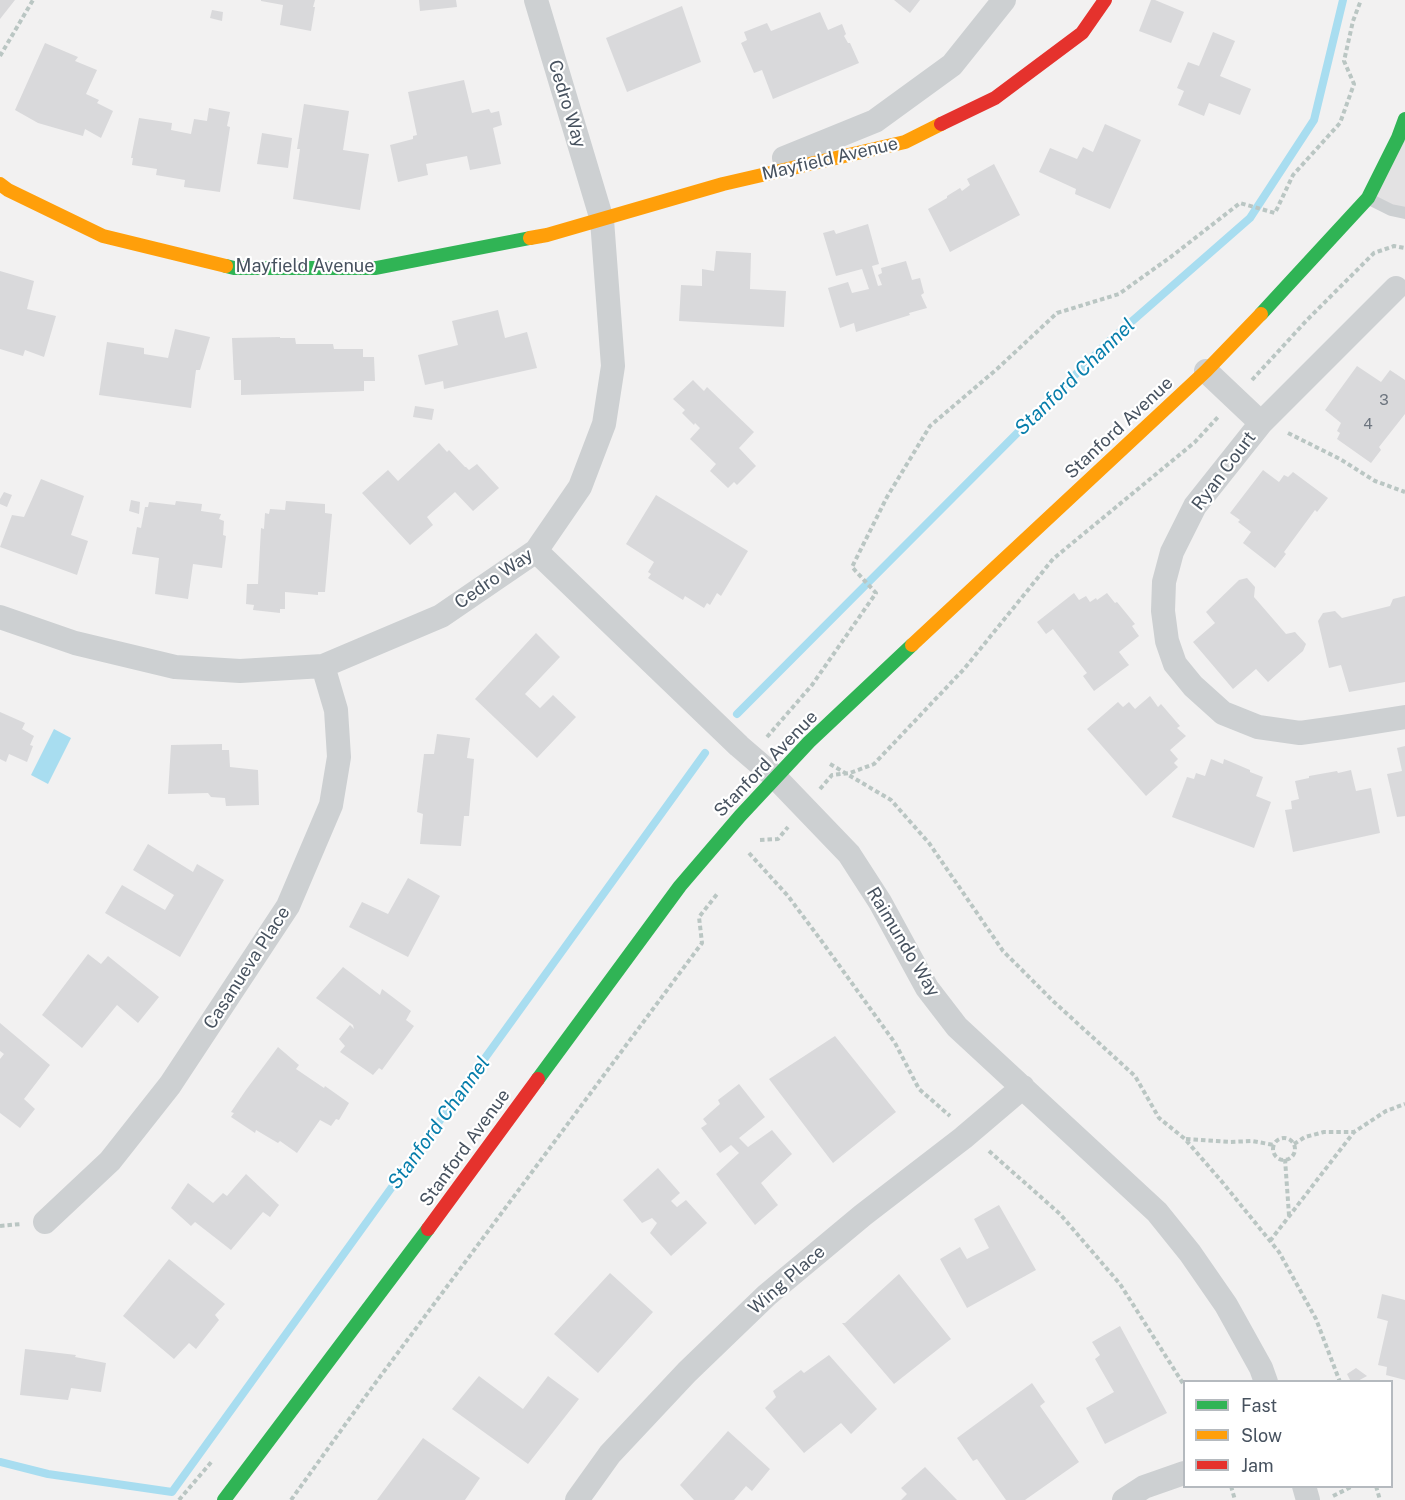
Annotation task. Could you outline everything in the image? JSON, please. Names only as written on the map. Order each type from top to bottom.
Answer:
[{"type":"street","name":"Cedro Way","points":[[0,617],[75,643],[175,667],[240,671],[323,666],[441,616],[536,551],[580,487],[604,424],[613,366],[602,220],[536,0]]},
{"type":"street","name":"Mayfield Avenue","points":[[723,184],[875,121],[951,65],[1004,0]]},
{"type":"street","name":"Mayfield Avenue","points":[[0,183],[103,236],[234,268],[376,268],[547,235],[723,184],[905,142],[995,98],[1082,33],[1105,0]]},
{"type":"street","name":"Stanford Avenue","points":[[224,1500],[425,1233],[680,886],[775,777],[804,748],[1206,371],[1368,198],[1405,119]]},
{"type":"street","name":"Ryan Court","points":[[1396,288],[1263,421],[1195,506],[1172,552],[1164,582],[1163,611],[1167,641],[1175,664],[1193,687],[1223,713],[1258,727],[1300,733],[1405,717]]},
{"type":"street","points":[[1206,371],[1263,421]]},
{"type":"street","name":"Raimundo Way","points":[[536,551],[730,738],[775,777],[849,854],[880,902],[927,988],[957,1027],[1157,1212],[1190,1253],[1226,1305],[1265,1380]]},
{"type":"street","name":"Casanueva Place","points":[[45,1222],[110,1161],[170,1085],[288,906],[331,804],[339,757],[336,710],[323,666]]},
{"type":"street","name":"Wing Place","points":[[577,1500],[610,1454],[687,1372],[767,1295],[1023,1087]]},
{"type":"street","points":[[1124,1500],[1144,1487],[1183,1474]]},
{"type":"lane","points":[[1368,198],[1391,210],[1405,213]]},
{"type":"path","points":[[0,56],[33,0]]},
{"type":"path","points":[[876,593],[852,567],[887,497],[930,426],[1057,313],[1119,294],[1240,203],[1275,213],[1293,175],[1340,123],[1354,84],[1344,61],[1353,21],[1361,0]]},
{"type":"path","points":[[1263,421],[1340,459],[1375,481],[1405,492]]},
{"type":"path","points":[[804,748],[891,800],[929,843],[1003,951],[1053,1001],[1135,1076],[1159,1118],[1185,1139],[1279,1252],[1316,1319],[1339,1380]]},
{"type":"path","points":[[1270,1241],[1354,1132],[1386,1111],[1405,1104]]},
{"type":"path","points":[[1294,1144],[1305,1137],[1324,1132],[1354,1132]]},
{"type":"path","points":[[1286,1138],[1294,1144],[1295,1151],[1288,1159],[1281,1159],[1275,1155],[1273,1148],[1279,1139],[1286,1138]]},
{"type":"path","points":[[1185,1139],[1252,1141],[1274,1145]]},
{"type":"path","points":[[1285,1159],[1289,1215]]},
{"type":"path","points":[[1324,1500],[1349,1488]]},
{"type":"shaded area","points":[[1405,119],[1405,213],[1368,198]]},
{"type":"water","points":[[54,729],[71,738],[48,784],[31,775]]},
{"type":"building","points":[[0,0],[15,0],[0,19]]},
{"type":"building","points":[[261,0],[315,0],[311,31],[280,25],[283,5]]},
{"type":"building","points":[[419,0],[456,0],[457,7],[420,11]]},
{"type":"building","points":[[894,0],[920,0],[910,13]]},
{"type":"building","points":[[1151,0],[1184,12],[1171,43],[1139,31]]},
{"type":"building","points":[[682,6],[701,62],[627,92],[606,38]]},
{"type":"building","points":[[212,10],[223,12],[222,21],[210,18]]},
{"type":"building","points":[[820,12],[828,30],[842,24],[846,34],[844,36],[850,43],[859,63],[773,99],[762,70],[754,73],[741,43],[747,40],[744,32],[767,23],[771,31]]},
{"type":"building","points":[[1213,32],[1235,41],[1220,76],[1251,89],[1240,115],[1209,103],[1204,116],[1178,105],[1184,91],[1177,88],[1188,62],[1199,66]]},
{"type":"building","points":[[45,43],[78,57],[75,61],[97,70],[86,94],[99,100],[97,103],[113,111],[101,138],[85,129],[83,136],[38,123],[15,110]]},
{"type":"building","points":[[464,80],[472,113],[489,109],[491,113],[499,111],[502,125],[493,128],[501,164],[470,170],[467,156],[426,164],[428,175],[398,182],[390,145],[413,139],[413,136],[417,135],[408,92]]},
{"type":"building","points":[[304,104],[349,111],[343,150],[369,154],[360,210],[293,199]]},
{"type":"building","points":[[209,108],[230,112],[227,126],[230,127],[220,192],[184,187],[185,180],[156,175],[157,169],[132,165],[133,158],[131,158],[139,118],[172,123],[171,130],[191,134],[194,119],[207,121]]},
{"type":"building","points":[[1105,124],[1141,140],[1110,209],[1075,194],[1076,189],[1039,172],[1050,148],[1077,159],[1083,147],[1093,152]]},
{"type":"building","points":[[262,133],[292,138],[288,168],[257,164]]},
{"type":"building","points":[[994,164],[1020,215],[950,252],[928,209],[960,188],[962,191],[970,185],[967,179]]},
{"type":"building","points":[[868,224],[879,264],[872,266],[878,286],[882,285],[878,275],[882,273],[881,268],[906,261],[912,280],[920,278],[924,293],[921,295],[927,308],[856,332],[854,323],[840,328],[828,288],[848,282],[852,293],[869,289],[862,269],[836,276],[823,233],[834,230],[836,234]]},
{"type":"building","points":[[716,251],[751,253],[750,289],[786,291],[784,327],[679,321],[681,285],[702,286],[702,269],[714,271]]},
{"type":"building","points":[[0,271],[34,281],[27,309],[56,316],[44,357],[25,350],[23,356],[0,349]]},
{"type":"building","points":[[498,310],[505,338],[527,332],[537,368],[444,389],[443,381],[425,385],[418,355],[458,345],[452,321]]},
{"type":"building","points":[[175,329],[210,337],[200,370],[196,370],[191,408],[99,395],[107,342],[144,348],[144,354],[168,358]]},
{"type":"building","points":[[232,338],[295,338],[296,344],[333,344],[334,349],[363,349],[363,357],[374,357],[375,381],[364,381],[364,391],[241,395],[241,380],[234,380]]},
{"type":"building","points":[[1357,366],[1381,382],[1390,370],[1405,380],[1405,414],[1379,447],[1381,450],[1371,463],[1337,439],[1340,433],[1337,431],[1341,423],[1325,410]]},
{"type":"building","points":[[693,380],[704,391],[707,387],[754,432],[739,448],[756,466],[737,485],[734,482],[728,488],[710,471],[716,464],[690,439],[700,428],[682,413],[685,410],[673,399]]},
{"type":"building","points":[[415,406],[434,409],[432,420],[413,417]]},
{"type":"building","points":[[439,443],[469,470],[477,464],[499,488],[473,511],[455,492],[427,517],[433,525],[410,545],[362,493],[388,470],[398,481]]},
{"type":"building","points":[[1263,470],[1279,482],[1284,475],[1288,477],[1293,472],[1328,498],[1317,512],[1315,510],[1275,568],[1243,543],[1251,532],[1230,513]]},
{"type":"building","points":[[41,479],[84,496],[71,535],[88,541],[77,575],[0,547],[12,515],[24,517]]},
{"type":"building","points":[[4,492],[12,495],[7,507],[0,504]]},
{"type":"building","points":[[656,495],[748,551],[721,596],[717,593],[710,605],[707,603],[704,608],[685,596],[683,600],[648,578],[651,574],[648,572],[654,562],[626,544]]},
{"type":"building","points":[[131,500],[140,502],[139,514],[129,511]]},
{"type":"building","points":[[176,501],[202,504],[201,511],[221,514],[219,519],[224,521],[223,535],[226,536],[222,568],[193,564],[188,599],[155,594],[159,558],[132,554],[137,527],[141,528],[145,507],[148,507],[149,502],[175,505]]},
{"type":"building","points":[[286,501],[325,504],[325,513],[332,514],[325,592],[318,592],[318,595],[285,592],[285,609],[280,609],[280,613],[253,610],[254,605],[246,604],[247,584],[258,584],[261,528],[264,529],[265,513],[269,514],[270,509],[285,510]]},
{"type":"building","points":[[1247,578],[1255,587],[1254,597],[1286,634],[1295,632],[1306,644],[1303,651],[1268,682],[1256,669],[1233,689],[1193,642],[1215,623],[1206,612],[1239,580]]},
{"type":"building","points":[[1074,593],[1079,600],[1086,596],[1090,602],[1107,593],[1135,624],[1132,626],[1139,636],[1119,652],[1129,665],[1094,691],[1083,676],[1087,673],[1053,629],[1046,634],[1037,622]]},
{"type":"building","points":[[1405,596],[1405,682],[1349,692],[1341,665],[1329,668],[1318,621],[1323,613],[1335,611],[1342,618],[1390,606],[1393,599]]},
{"type":"building","points":[[536,633],[560,657],[525,694],[540,708],[553,695],[576,717],[537,758],[475,699]]},
{"type":"building","points":[[1150,696],[1158,707],[1161,704],[1180,726],[1177,728],[1186,736],[1170,750],[1178,759],[1174,763],[1178,767],[1146,796],[1087,729],[1118,702],[1123,707],[1129,702],[1135,709]]},
{"type":"building","points":[[0,712],[25,723],[22,729],[34,736],[27,762],[9,754],[6,762],[0,759]]},
{"type":"building","points":[[437,734],[470,738],[467,758],[474,759],[469,816],[464,816],[461,846],[420,844],[423,814],[417,812],[424,754],[434,754]]},
{"type":"building","points":[[222,744],[222,750],[229,750],[230,767],[258,770],[259,805],[226,806],[225,798],[211,797],[208,793],[168,794],[171,745]]},
{"type":"building","points":[[1405,746],[1405,816],[1397,817],[1387,774],[1402,771],[1397,748]]},
{"type":"building","points":[[1211,759],[1223,764],[1224,759],[1263,777],[1256,796],[1271,802],[1254,848],[1172,817],[1187,777],[1194,779],[1196,773],[1205,776]]},
{"type":"building","points":[[1351,770],[1356,791],[1371,788],[1380,833],[1293,852],[1285,810],[1292,809],[1291,801],[1299,799],[1295,781],[1309,778],[1309,776]]},
{"type":"building","points":[[148,844],[193,872],[197,864],[224,880],[180,957],[105,913],[122,885],[165,910],[174,895],[133,870]]},
{"type":"building","points":[[408,878],[440,896],[408,957],[349,927],[362,902],[388,914]]},
{"type":"building","points":[[88,954],[101,964],[108,956],[159,997],[138,1023],[117,1005],[82,1048],[42,1015]]},
{"type":"building","points":[[343,967],[380,995],[382,989],[411,1011],[406,1020],[414,1026],[382,1070],[379,1068],[373,1075],[340,1052],[345,1046],[339,1039],[350,1025],[354,1029],[353,1025],[316,998]]},
{"type":"building","points":[[0,1023],[50,1065],[24,1099],[35,1109],[20,1128],[0,1113],[0,1059],[4,1054],[0,1051]]},
{"type":"building","points":[[835,1036],[896,1112],[833,1163],[769,1079]]},
{"type":"building","points":[[278,1047],[299,1065],[296,1069],[349,1103],[339,1120],[336,1119],[331,1126],[320,1120],[297,1153],[280,1141],[278,1143],[256,1130],[255,1133],[231,1117],[234,1113],[231,1112]]},
{"type":"building","points":[[739,1084],[765,1117],[739,1138],[748,1147],[772,1130],[792,1154],[761,1183],[778,1205],[755,1225],[716,1174],[739,1153],[731,1145],[720,1153],[701,1128],[707,1124],[703,1119],[720,1104],[718,1100]]},
{"type":"building","points":[[658,1168],[680,1193],[671,1201],[677,1207],[686,1200],[707,1223],[671,1256],[650,1233],[657,1223],[652,1218],[642,1223],[623,1200]]},
{"type":"building","points":[[246,1174],[279,1205],[270,1217],[263,1212],[231,1250],[195,1222],[191,1226],[171,1208],[188,1183],[213,1203],[223,1193],[227,1196]]},
{"type":"building","points":[[999,1205],[1036,1270],[967,1308],[940,1259],[960,1247],[967,1259],[989,1248],[974,1219]]},
{"type":"building","points":[[169,1259],[225,1304],[215,1315],[219,1320],[196,1349],[189,1343],[174,1359],[123,1316]]},
{"type":"building","points":[[610,1273],[653,1312],[598,1373],[554,1334]]},
{"type":"building","points":[[899,1274],[951,1339],[894,1384],[842,1323],[845,1323]]},
{"type":"building","points":[[1382,1294],[1405,1300],[1405,1380],[1386,1375],[1387,1367],[1378,1365],[1388,1321],[1377,1318]]},
{"type":"building","points":[[1120,1326],[1167,1413],[1105,1444],[1086,1408],[1114,1392],[1095,1359],[1100,1355],[1092,1342]]},
{"type":"building","points":[[25,1349],[76,1355],[75,1357],[106,1363],[101,1392],[71,1388],[68,1400],[20,1395]]},
{"type":"building","points":[[829,1355],[877,1409],[851,1434],[841,1423],[804,1453],[765,1408],[776,1397],[773,1391],[801,1370],[804,1373]]},
{"type":"building","points":[[1356,1368],[1367,1376],[1360,1380],[1350,1380],[1347,1374]]},
{"type":"building","points":[[479,1376],[523,1409],[548,1376],[579,1399],[528,1464],[452,1409]]},
{"type":"building","points":[[1032,1383],[1045,1402],[1040,1406],[1079,1462],[1025,1500],[1006,1500],[977,1459],[973,1461],[957,1438]]},
{"type":"building","points":[[728,1431],[770,1469],[752,1491],[746,1486],[734,1500],[694,1500],[680,1485]]},
{"type":"building","points":[[423,1438],[480,1478],[465,1500],[377,1500]]},
{"type":"building","points":[[925,1467],[957,1500],[901,1500],[907,1494],[901,1488]]},
{"type":"waterway","name":"Stanford Channel","points":[[737,714],[1106,344],[1250,218],[1314,120],[1343,0]]},
{"type":"waterway","name":"Stanford Channel","points":[[0,1462],[48,1474],[172,1492],[705,753]]},
{"type":"traffic: fast","points":[[1261,314],[1368,198],[1405,119]]},
{"type":"traffic: fast","points":[[226,266],[234,268],[376,268],[530,238]]},
{"type":"traffic: fast","points":[[538,1079],[680,886],[740,816],[809,742],[912,645]]},
{"type":"traffic: fast","points":[[224,1500],[428,1229]]},
{"type":"traffic: slow","points":[[530,238],[723,184],[905,142],[941,124]]},
{"type":"traffic: slow","points":[[0,184],[103,236],[226,266]]},
{"type":"traffic: slow","points":[[912,645],[1206,371],[1261,314]]},
{"type":"traffic: jam","points":[[941,124],[995,98],[1082,33],[1105,0]]},
{"type":"traffic: jam","points":[[428,1229],[538,1079]]}]
